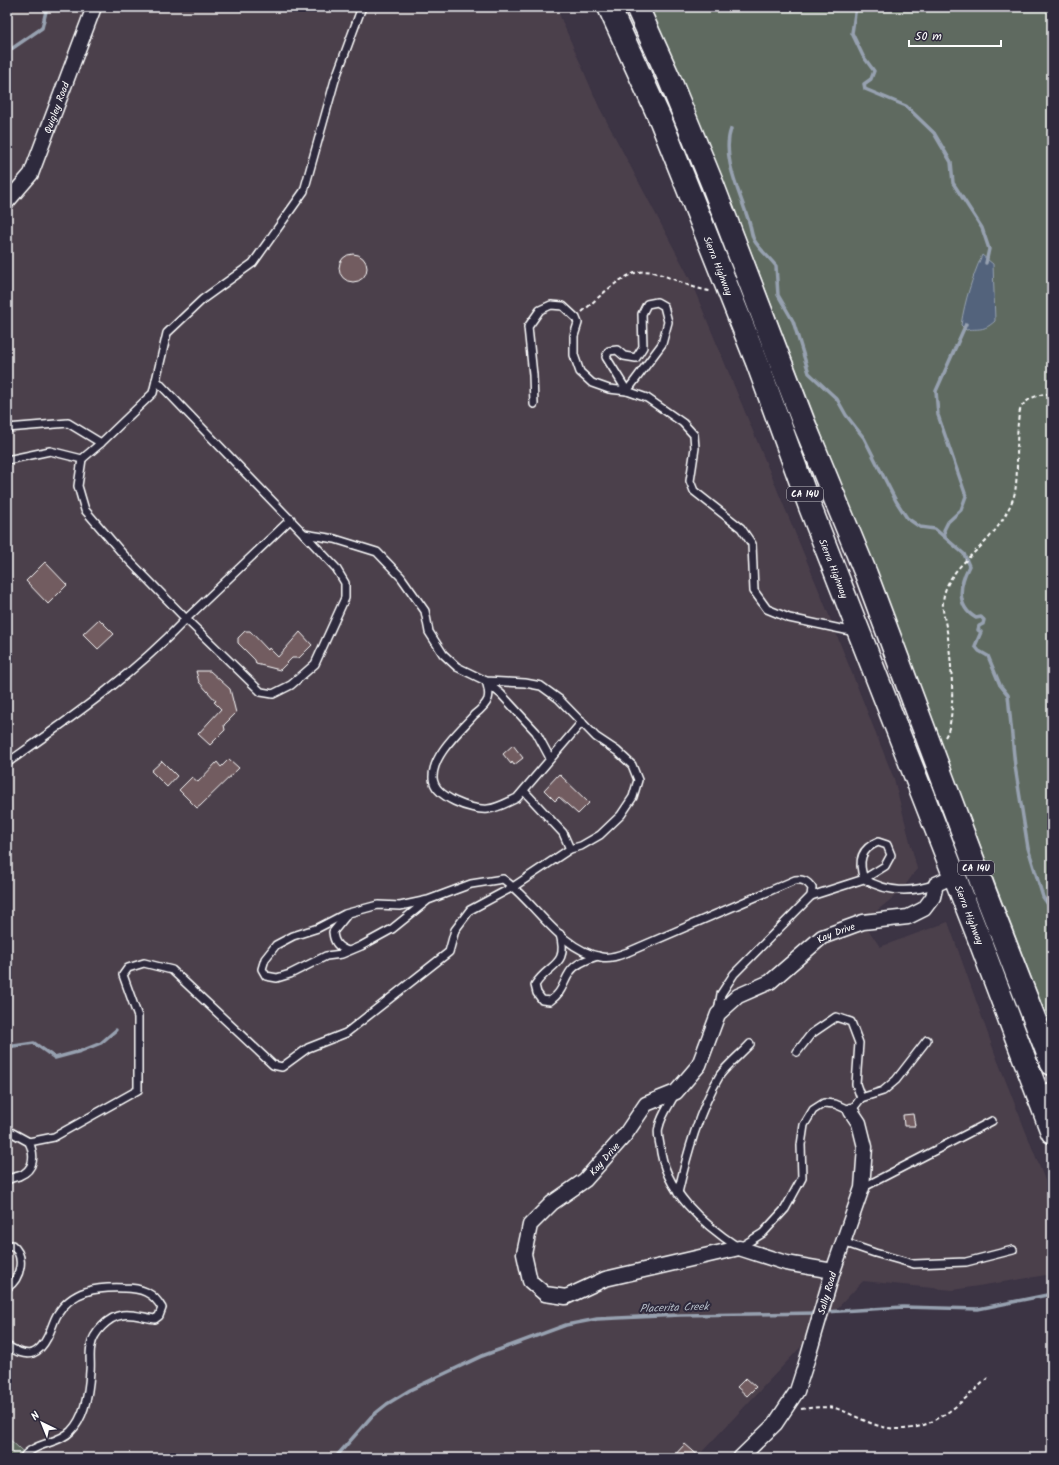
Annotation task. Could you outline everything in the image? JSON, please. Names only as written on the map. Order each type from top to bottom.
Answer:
[{"type":"main road","name":"Sierra Highway","points":[[609,7],[661,121],[756,362],[859,634],[945,880],[1046,1096],[1052,1132]]},
{"type":"main road","name":"CA 14U","points":[[637,7],[670,78],[712,183],[803,421],[885,625],[985,892],[1047,1039],[1052,1064]]},
{"type":"main road","points":[[859,634],[885,625]]},
{"type":"street","name":"Quigley Road","points":[[7,202],[30,174],[94,7]]},
{"type":"street","name":"Kay Drive","points":[[739,1248],[605,1279],[566,1297],[545,1294],[530,1281],[524,1254],[530,1226],[552,1203],[585,1180],[625,1135],[646,1104],[676,1092],[699,1065],[718,1014],[738,996],[770,982],[822,937],[863,922],[908,917],[924,909],[945,880]]},
{"type":"street","name":"Sally Road","points":[[740,1458],[780,1417],[797,1391],[833,1271],[862,1188],[866,1147],[859,1123],[851,1111]]},
{"type":"street","points":[[739,1248],[786,1263],[833,1271]]},
{"type":"lane","points":[[156,380],[336,568],[345,583],[345,598],[315,664],[292,685],[273,694],[261,692],[186,619],[122,553],[85,510],[78,486],[82,459],[101,443],[153,393],[156,380],[167,333],[203,299],[253,263],[304,191],[335,80],[362,7]]},
{"type":"lane","points":[[657,302],[664,306],[668,322],[662,344],[627,391],[606,357],[609,351],[617,350],[624,356],[636,358],[643,347],[642,314],[647,304],[657,302]]},
{"type":"lane","points":[[534,404],[533,375],[528,327],[540,310],[552,305],[563,306],[576,318],[578,323],[574,336],[574,355],[580,372],[592,383],[609,389],[627,391],[647,398],[683,423],[694,435],[695,448],[690,481],[694,491],[741,528],[752,544],[754,591],[767,609],[789,618],[859,634]]},
{"type":"lane","points":[[7,428],[68,423],[101,443]]},
{"type":"lane","points":[[7,460],[50,451],[82,459]]},
{"type":"lane","points":[[7,763],[117,683],[151,655],[186,619],[291,520]]},
{"type":"lane","points":[[304,534],[334,539],[377,552],[401,577],[425,611],[429,632],[443,654],[457,667],[486,681],[501,694],[536,732],[550,758]]},
{"type":"lane","points":[[7,1130],[29,1142],[54,1137],[138,1090],[138,1018],[123,976],[128,968],[144,963],[172,970],[273,1065],[282,1067],[308,1048],[346,1033],[449,952],[455,930],[470,910],[513,886],[570,849],[581,846],[600,835],[621,815],[633,797],[638,780],[632,765],[617,751],[596,737],[559,699],[541,686],[525,683],[486,681]]},
{"type":"lane","points":[[486,681],[490,690],[487,700],[447,745],[437,764],[433,779],[437,788],[447,797],[474,808],[488,809],[507,803],[524,791],[550,758],[582,722]]},
{"type":"lane","points":[[524,791],[563,833],[570,849]]},
{"type":"lane","points":[[718,1014],[721,994],[734,974],[811,896],[864,879],[885,866],[891,855],[887,845],[878,842],[869,845],[863,852],[861,871],[864,879],[890,890],[901,891],[920,890],[945,880]]},
{"type":"lane","points":[[428,900],[392,929],[361,946],[348,951],[326,956],[290,974],[276,978],[266,976],[262,969],[265,959],[276,945],[350,913],[378,905],[400,906],[428,900],[471,884],[503,879],[513,886],[530,906],[560,934],[585,952],[598,956],[615,956],[628,952],[795,880],[804,879],[809,883],[812,888],[811,896]]},
{"type":"lane","points":[[348,951],[340,948],[334,941],[333,932],[350,913]]},
{"type":"lane","points":[[560,934],[562,954],[559,961],[540,978],[535,985],[537,994],[542,1000],[550,1001],[559,995],[570,971],[583,961],[598,956]]},
{"type":"lane","points":[[797,1052],[811,1034],[836,1017],[851,1022],[859,1043],[856,1084],[861,1098]]},
{"type":"lane","points":[[676,1092],[658,1128],[661,1154],[669,1181],[686,1204],[721,1236],[739,1248],[763,1233],[785,1209],[802,1178],[801,1145],[804,1125],[813,1110],[824,1103],[835,1104],[851,1111],[861,1098],[883,1091],[896,1080],[927,1040]]},
{"type":"lane","points":[[678,1193],[683,1170],[706,1103],[721,1074],[750,1044]]},
{"type":"lane","points":[[862,1188],[992,1121]]},
{"type":"lane","points":[[7,1180],[25,1172],[34,1162],[34,1156],[29,1142]]},
{"type":"lane","points":[[843,1242],[914,1264],[966,1262],[1013,1250]]},
{"type":"lane","points":[[7,1248],[12,1245],[17,1249],[21,1262],[17,1277],[7,1288]]},
{"type":"lane","points":[[7,1346],[18,1352],[27,1354],[34,1353],[42,1346],[57,1315],[65,1305],[75,1296],[88,1289],[103,1287],[135,1288],[150,1293],[162,1308],[159,1316],[155,1320],[121,1315],[108,1321],[96,1332],[91,1346],[87,1394],[81,1415],[71,1431],[59,1440],[35,1449],[23,1458]]},
{"type":"path","points":[[576,318],[617,283],[634,272],[651,271],[697,289],[710,291],[727,290]]},
{"type":"path","points":[[931,747],[943,739],[947,733],[952,717],[952,678],[943,604],[945,586],[952,575],[1001,522],[1013,498],[1018,424],[1022,407],[1031,398],[1046,393],[1052,394]]},
{"type":"path","points":[[780,1417],[801,1409],[834,1408],[884,1427],[908,1428],[936,1421],[956,1406],[990,1376]]},
{"type":"shaded area","points":[[7,7],[556,7],[599,107],[689,277],[820,593],[894,779],[917,869],[901,891],[863,922],[880,947],[948,922],[995,1054],[1050,1193],[1052,1202],[1052,1274],[953,1290],[863,1281],[696,1458],[30,1458],[7,1437]]},
{"type":"green space","points":[[645,7],[1052,7],[1052,1031],[727,190]]},
{"type":"green space","points":[[7,1437],[30,1458],[7,1458]]},
{"type":"water","points":[[982,255],[993,264],[995,321],[987,327],[981,329],[966,330],[961,325],[969,289]]},
{"type":"building","points":[[353,254],[363,258],[367,268],[363,278],[353,282],[343,278],[339,268],[343,258]]},
{"type":"building","points":[[45,562],[67,585],[48,604],[26,581]]},
{"type":"building","points":[[99,619],[114,634],[98,649],[83,634]]},
{"type":"building","points":[[245,631],[250,631],[268,650],[269,648],[278,657],[300,632],[312,645],[299,658],[292,658],[280,670],[256,664],[255,660],[238,643],[238,638]]},
{"type":"building","points":[[196,671],[210,671],[230,689],[236,713],[224,725],[225,730],[210,745],[198,734],[221,709],[199,682]]},
{"type":"building","points":[[513,745],[523,758],[514,765],[512,762],[511,764],[503,754]]},
{"type":"building","points":[[229,759],[239,768],[197,808],[179,790],[192,777],[198,782],[217,762],[221,767]]},
{"type":"building","points":[[162,761],[177,776],[167,787],[151,771]]},
{"type":"building","points":[[559,774],[589,803],[578,814],[559,797],[555,801],[544,790]]},
{"type":"building","points":[[913,1114],[915,1126],[904,1126],[903,1115]]},
{"type":"building","points":[[746,1378],[756,1387],[747,1396],[737,1387]]},
{"type":"building","points":[[685,1444],[701,1458],[672,1458]]},
{"type":"waterway","points":[[856,7],[852,33],[863,56],[874,71],[871,79],[864,84],[865,89],[906,106],[934,133],[951,162],[953,183],[982,228],[989,249],[986,263]]},
{"type":"waterway","points":[[7,52],[42,28],[46,11]]},
{"type":"waterway","points":[[731,129],[728,151],[736,186],[754,240],[776,266],[778,295],[793,321],[809,373],[837,399],[846,415],[864,438],[896,501],[907,518],[920,527],[935,529],[964,554],[969,566],[963,580],[961,594],[962,601],[969,613],[976,618],[981,617],[984,620],[983,624],[979,626],[978,630],[981,632],[975,646],[979,651],[988,656],[1000,685],[1008,695],[1015,766],[1028,848],[1043,897],[1052,910]]},
{"type":"waterway","points":[[945,536],[944,530],[948,522],[961,510],[966,496],[938,415],[936,391],[966,324]]},
{"type":"waterway","points":[[7,1047],[34,1043],[55,1058],[81,1051],[101,1043],[116,1030]]},
{"type":"waterway","name":"Placerita Creek","points":[[825,1312],[903,1307],[978,1309],[1052,1294]]},
{"type":"waterway","name":"Placerita Creek","points":[[335,1458],[372,1416],[387,1404],[410,1390],[482,1356],[566,1325],[597,1319],[680,1315],[817,1313]]}]
